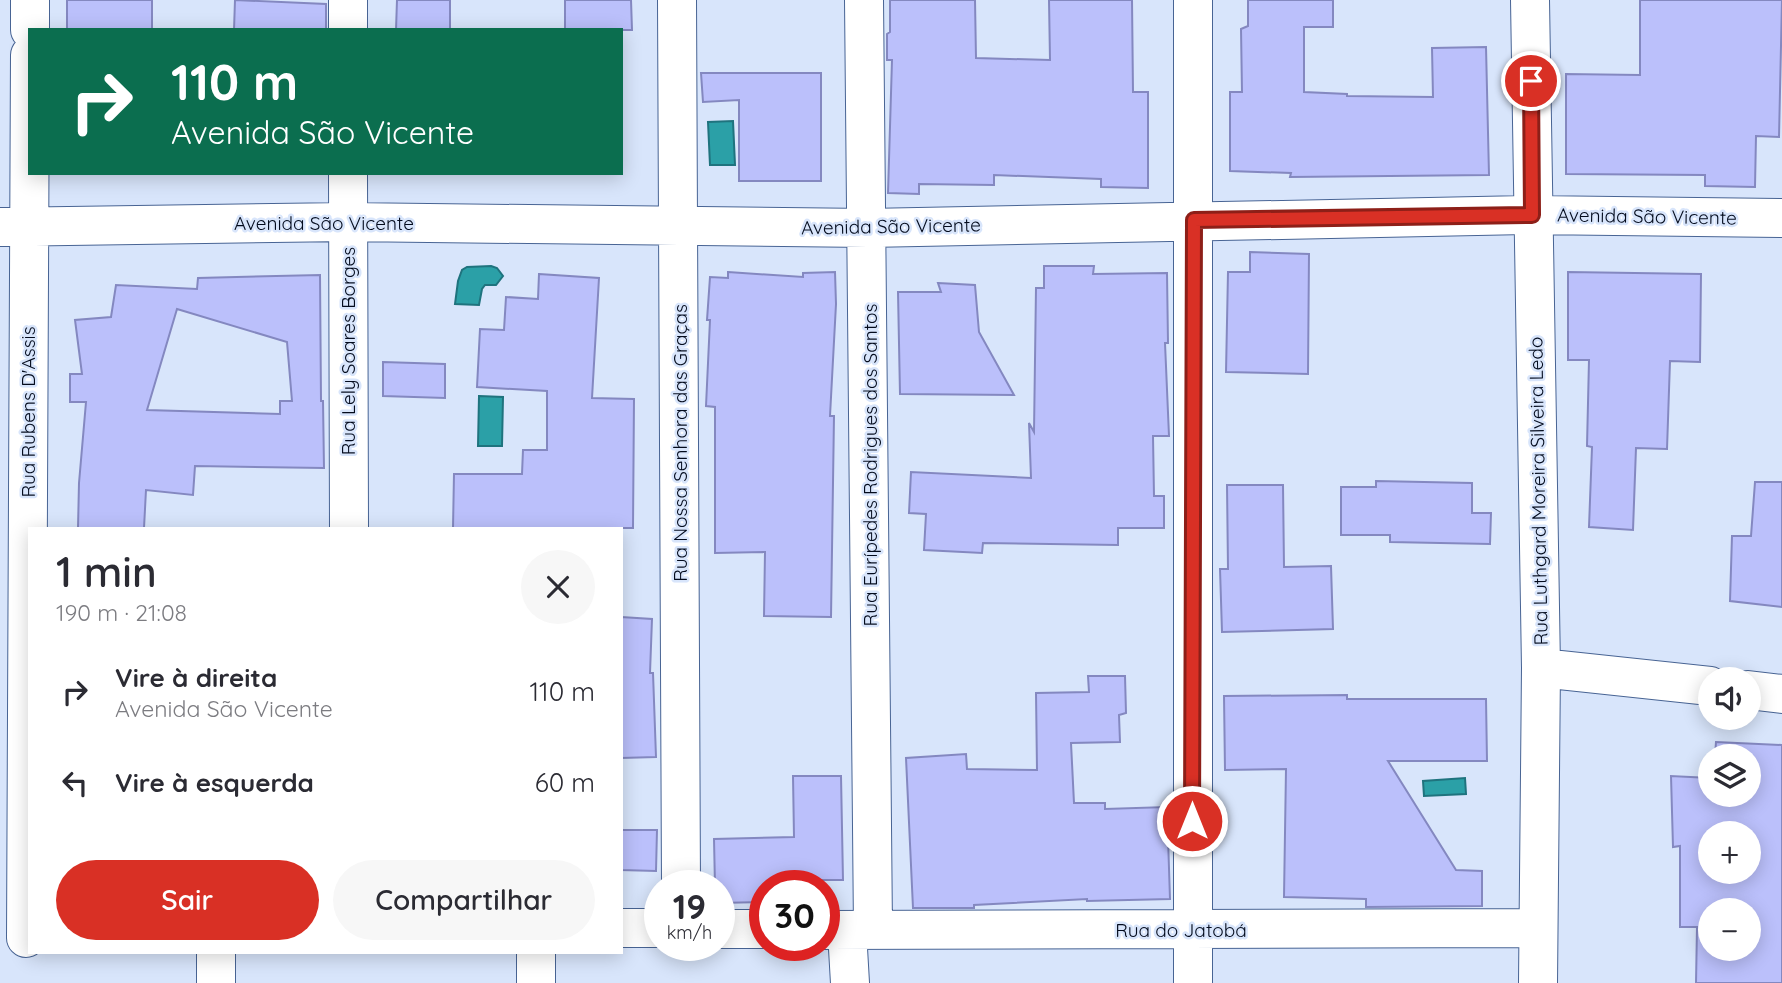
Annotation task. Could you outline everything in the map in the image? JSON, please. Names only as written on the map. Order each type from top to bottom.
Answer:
[{"type":"street","points":[[30,0],[30,28]]},
{"type":"street","points":[[348,0],[348,28]]},
{"type":"street","name":"Rua Nossa Senhora das Graças","points":[[677,0],[681,870]]},
{"type":"street","name":"Rua Eurípedes Rodrigues dos Santos","points":[[850,983],[848,930],[868,228],[864,0]]},
{"type":"street","points":[[1193,0],[1193,983]]},
{"type":"street","name":"Rua Luthgard Moreira Silveira Ledo","points":[[1530,0],[1541,668],[1538,983]]},
{"type":"street","name":"Rua Rubens D'Assis","points":[[19,938],[15,227],[28,78]]},
{"type":"street","name":"Rua Lely Soares Borges","points":[[348,175],[349,527]]},
{"type":"street","name":"Avenida São Vicente","points":[[15,227],[347,222],[868,228],[1532,215],[1782,218]]},
{"type":"street","points":[[1541,668],[1698,685]]},
{"type":"street","points":[[1761,692],[1782,694]]},
{"type":"street","points":[[623,928],[644,928]]},
{"type":"street","name":"Rua do Jatobá","points":[[848,930],[1538,928]]},
{"type":"street","points":[[216,954],[216,983]]},
{"type":"street","points":[[536,954],[537,983]]},
{"type":"shaded area","points":[[733,121],[735,165],[710,165],[708,122]]},
{"type":"shaded area","points":[[467,267],[497,268],[503,276],[496,285],[485,285],[479,305],[455,304],[462,270]]},
{"type":"shaded area","points":[[479,396],[503,397],[502,446],[478,446]]},
{"type":"shaded area","points":[[1465,778],[1466,794],[1424,796],[1423,781]]},
{"type":"building","points":[[67,0],[152,0],[152,28],[67,28]]},
{"type":"building","points":[[235,0],[326,4],[326,28],[234,28]]},
{"type":"building","points":[[397,0],[450,0],[450,28],[396,28]]},
{"type":"building","points":[[565,0],[631,0],[632,30],[565,28]]},
{"type":"building","points":[[890,0],[975,0],[976,58],[1050,60],[1049,0],[1132,0],[1133,92],[1148,92],[1148,188],[1101,187],[1101,179],[994,175],[994,185],[919,184],[919,194],[888,193],[892,60],[887,60],[887,34],[890,32]]},
{"type":"building","points":[[1248,0],[1333,0],[1333,27],[1304,27],[1304,92],[1347,96],[1433,97],[1432,48],[1486,47],[1489,175],[1290,177],[1291,173],[1230,171],[1230,92],[1242,92],[1241,29],[1248,26]]},
{"type":"building","points":[[1640,0],[1782,0],[1779,137],[1756,136],[1755,187],[1705,186],[1705,175],[1566,174],[1566,74],[1640,75]]},
{"type":"building","points":[[701,73],[821,73],[821,181],[739,181],[739,100],[703,102]]},
{"type":"building","points":[[1250,252],[1309,254],[1308,374],[1226,372],[1228,272],[1250,272]]},
{"type":"building","points":[[1044,266],[1094,266],[1093,274],[1167,273],[1168,343],[1165,343],[1169,436],[1153,436],[1154,496],[1164,496],[1164,528],[1118,528],[1118,545],[983,543],[982,553],[924,550],[926,514],[909,513],[911,472],[1031,478],[1029,423],[1034,432],[1036,288],[1044,288]]},
{"type":"building","points":[[728,272],[803,277],[803,273],[835,272],[836,304],[830,416],[834,416],[831,617],[764,616],[765,552],[715,553],[715,407],[706,406],[710,320],[707,320],[710,277],[728,278]]},
{"type":"building","points":[[1568,272],[1701,274],[1700,362],[1670,361],[1667,449],[1636,448],[1633,530],[1589,527],[1592,447],[1587,446],[1589,360],[1568,360]]},
{"type":"building","points":[[539,274],[599,278],[592,398],[634,399],[633,528],[453,527],[454,474],[522,474],[523,450],[547,450],[547,391],[477,387],[480,329],[504,330],[506,297],[538,299]]},
{"type":"building","points":[[320,275],[324,468],[195,466],[193,495],[146,490],[144,527],[78,527],[86,402],[70,402],[70,374],[82,374],[75,320],[111,317],[116,285],[197,289],[198,278]],"holes":[[[177,309],[287,342],[292,401],[280,401],[280,414],[147,410]]]},
{"type":"building","points":[[938,283],[975,285],[979,332],[1014,395],[900,394],[898,292],[941,292]]},
{"type":"building","points":[[383,362],[445,364],[445,398],[383,396]]},
{"type":"building","points":[[1376,481],[1472,483],[1472,513],[1491,513],[1490,544],[1390,542],[1390,535],[1341,535],[1341,487],[1376,487]]},
{"type":"building","points":[[1755,482],[1782,482],[1782,607],[1730,601],[1732,536],[1751,536]]},
{"type":"building","points":[[1227,485],[1283,485],[1284,567],[1331,566],[1333,629],[1222,632],[1220,569],[1228,569]]},
{"type":"building","points":[[623,617],[652,619],[650,673],[653,673],[656,757],[623,758]]},
{"type":"building","points":[[1088,676],[1125,676],[1126,713],[1119,715],[1120,742],[1071,743],[1074,803],[1105,803],[1105,809],[1167,807],[1170,899],[1087,899],[974,905],[974,908],[913,908],[906,758],[966,754],[967,769],[1037,770],[1036,693],[1089,692]]},
{"type":"building","points":[[1347,695],[1347,699],[1486,699],[1487,761],[1388,761],[1456,870],[1482,871],[1482,906],[1366,907],[1366,899],[1284,897],[1286,769],[1225,770],[1224,696]]},
{"type":"building","points":[[1716,742],[1760,744],[1716,744]]},
{"type":"building","points":[[1761,744],[1782,745],[1782,983],[1696,983],[1697,927],[1680,927],[1680,846],[1673,847],[1671,776],[1698,777],[1698,807],[1761,807]]},
{"type":"building","points":[[793,776],[841,776],[843,880],[840,880],[840,870],[749,870],[749,902],[735,903],[735,870],[715,870],[714,839],[794,837]]},
{"type":"building","points":[[623,830],[657,830],[656,870],[623,870]]},
{"type":"route","points":[[1192,821],[1194,220],[1532,215],[1531,81]]}]
